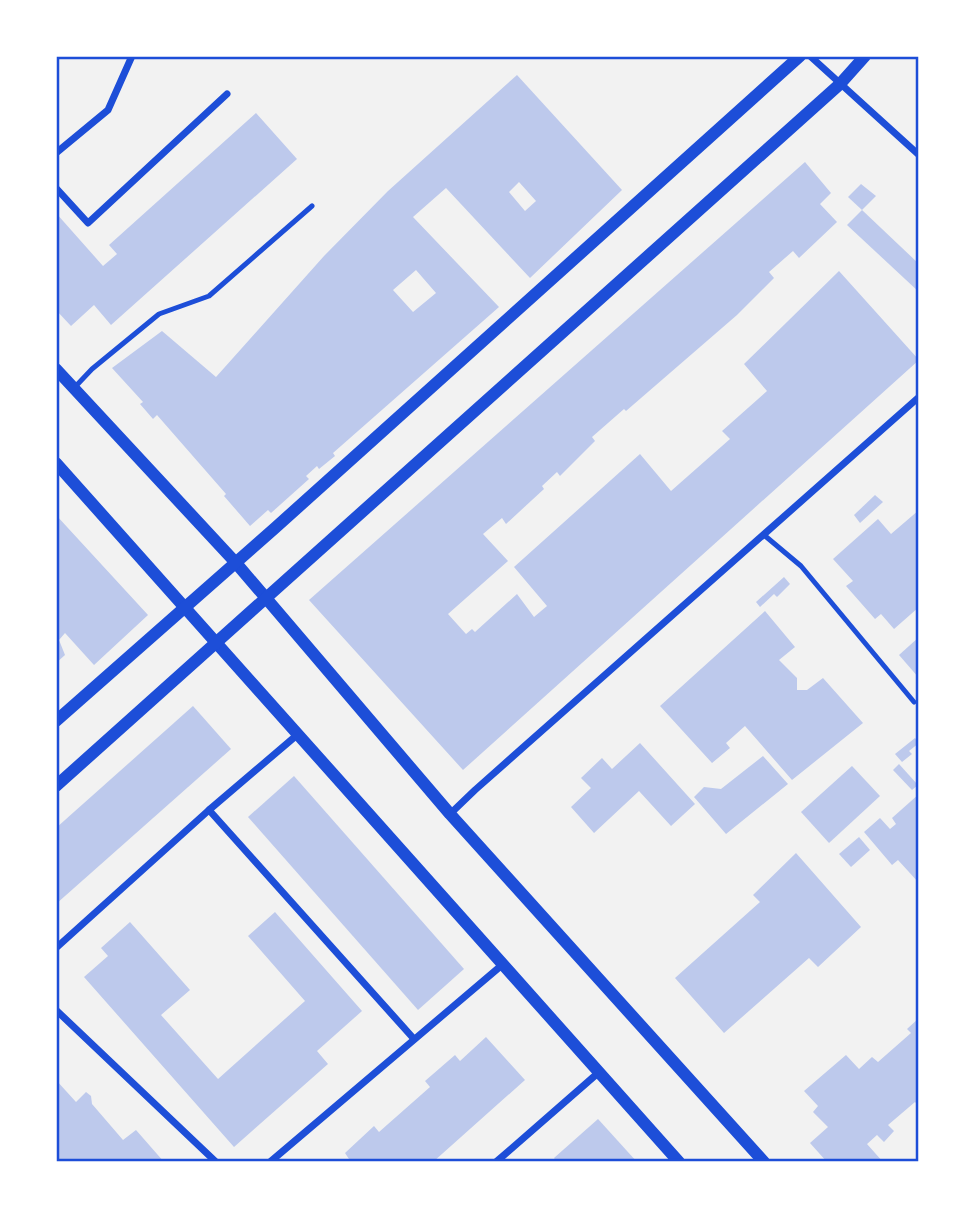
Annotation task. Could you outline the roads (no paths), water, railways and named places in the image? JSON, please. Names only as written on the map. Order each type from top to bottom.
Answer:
[{"type":"street","points":[[56,153],[107,110],[132,56]]},
{"type":"street","points":[[56,720],[236,563],[800,56]]},
{"type":"street","points":[[810,56],[919,155]]},
{"type":"street","points":[[56,786],[840,84],[865,56]]},
{"type":"street","points":[[56,188],[88,223],[227,94]]},
{"type":"street","points":[[56,369],[236,563],[450,814],[764,1162]]},
{"type":"street","points":[[450,814],[919,397]]},
{"type":"street","points":[[56,463],[679,1162]]},
{"type":"street","points":[[56,948],[297,735]]},
{"type":"street","points":[[209,810],[414,1039]]},
{"type":"street","points":[[270,1162],[502,965]]},
{"type":"street","points":[[56,1010],[216,1162]]},
{"type":"street","points":[[496,1162],[598,1073]]},
{"type":"lane","points":[[74,388],[92,369],[159,314],[209,296],[312,206]]},
{"type":"lane","points":[[764,535],[801,566],[915,702]]}]
